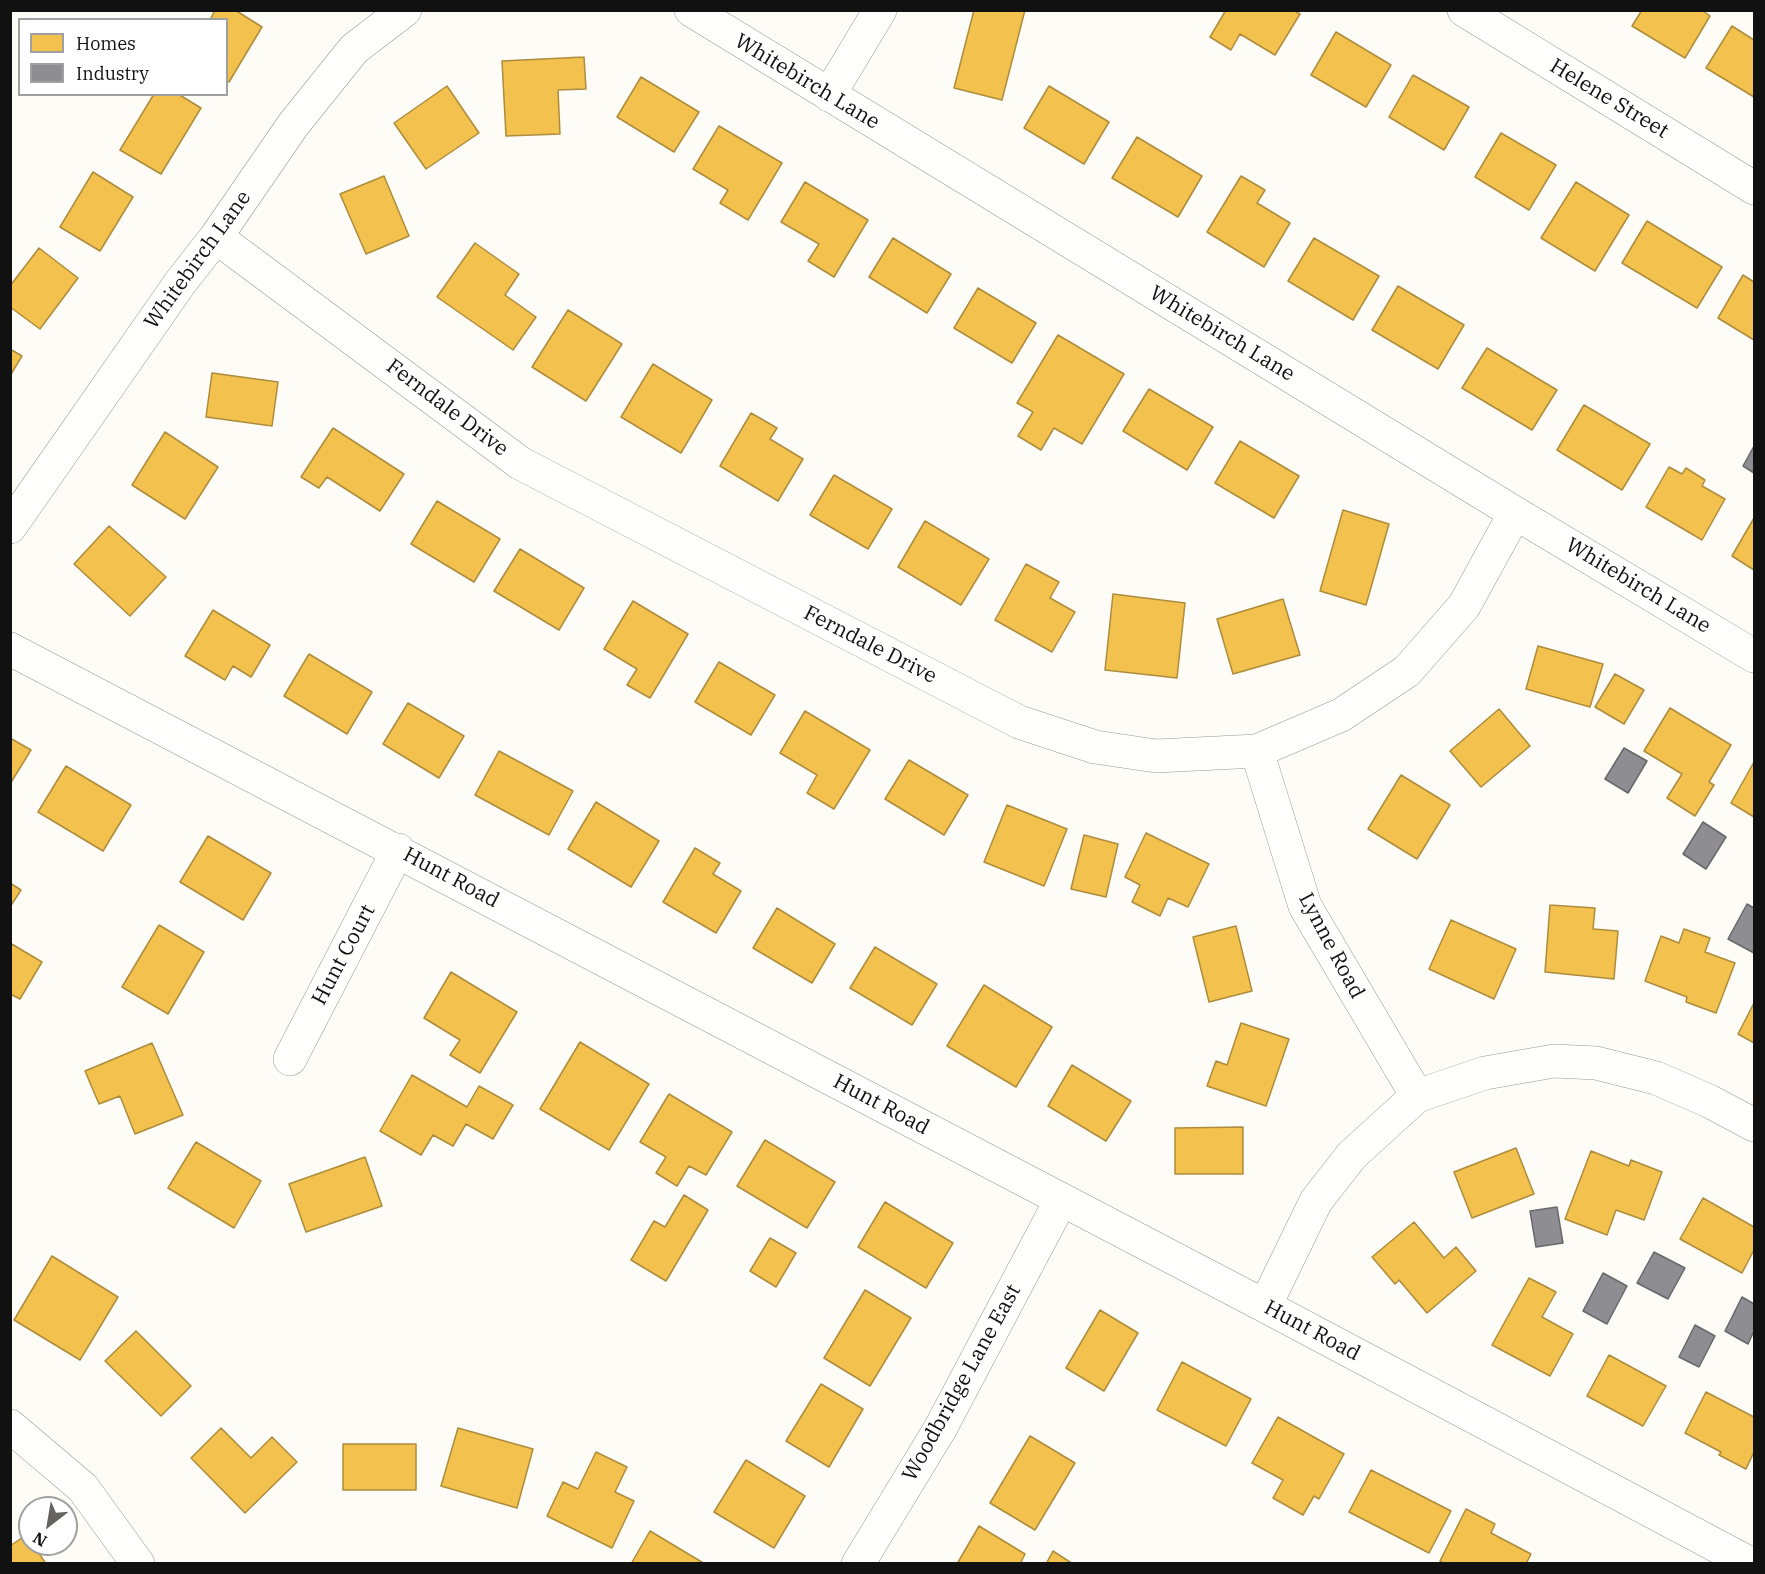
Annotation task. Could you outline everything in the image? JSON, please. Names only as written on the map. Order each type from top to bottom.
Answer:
[{"type":"street","name":"Whitebirch Lane","points":[[10,527],[293,125],[354,50],[405,10]]},
{"type":"street","name":"Whitebirch Lane","points":[[691,10],[1515,513],[1755,656]]},
{"type":"street","points":[[828,95],[880,10]]},
{"type":"street","name":"Helene Street","points":[[1464,10],[1755,188]]},
{"type":"street","name":"Ferndale Drive","points":[[216,237],[520,463],[1019,722],[1095,747],[1156,756],[1257,751],[1341,715],[1407,671],[1464,606],[1515,513]]},
{"type":"street","name":"Hunt Road","points":[[10,649],[398,850],[1751,1563]]},
{"type":"street","name":"Lynne Road","points":[[1257,751],[1305,906],[1417,1095]]},
{"type":"street","name":"Hunt Court","points":[[290,1059],[398,850]]},
{"type":"street","points":[[1265,1306],[1316,1201],[1352,1155],[1417,1095],[1485,1073],[1554,1061],[1596,1064],[1656,1078],[1709,1101],[1755,1125]]},
{"type":"street","name":"Woodbridge Lane East","points":[[858,1563],[940,1429],[1060,1200]]},
{"type":"street","points":[[10,1426],[82,1488],[138,1563]]},
{"type":"building: Homes","points":[[215,10],[235,10],[262,27],[229,82],[228,18],[211,18]]},
{"type":"building: Homes","points":[[974,10],[1025,10],[1002,100],[954,88]]},
{"type":"building: Homes","points":[[1226,10],[1293,10],[1300,14],[1275,55],[1240,34],[1231,50],[1210,37]]},
{"type":"building: Homes","points":[[1642,10],[1702,10],[1710,16],[1685,58],[1632,26]]},
{"type":"building: Homes","points":[[1732,26],[1754,40],[1754,97],[1706,68]]},
{"type":"building: Homes","points":[[1336,32],[1391,65],[1366,107],[1311,75]]},
{"type":"building: Homes","points":[[584,57],[586,89],[558,90],[560,134],[506,136],[502,61]]},
{"type":"building: Homes","points":[[1413,75],[1469,107],[1444,150],[1389,117]]},
{"type":"building: Homes","points":[[641,77],[699,112],[674,152],[617,117]]},
{"type":"building: Homes","points":[[447,86],[479,133],[426,169],[394,123]]},
{"type":"building: Homes","points":[[1049,86],[1109,122],[1084,164],[1024,128]]},
{"type":"building: Homes","points":[[153,96],[181,96],[201,108],[161,174],[120,150]]},
{"type":"building: Homes","points":[[719,126],[782,163],[748,220],[720,203],[728,190],[693,169]]},
{"type":"building: Homes","points":[[1501,133],[1556,165],[1529,210],[1475,177]]},
{"type":"building: Homes","points":[[1137,137],[1202,176],[1178,217],[1112,178]]},
{"type":"building: Homes","points":[[93,172],[133,197],[100,251],[60,227]]},
{"type":"building: Homes","points":[[384,176],[409,236],[366,254],[340,194]]},
{"type":"building: Homes","points":[[1241,176],[1265,190],[1257,203],[1290,223],[1264,267],[1207,232]]},
{"type":"building: Homes","points":[[805,182],[868,220],[834,277],[808,261],[819,244],[781,222]]},
{"type":"building: Homes","points":[[1576,182],[1629,215],[1595,271],[1541,238]]},
{"type":"building: Homes","points":[[1647,221],[1722,267],[1697,308],[1622,263]]},
{"type":"building: Homes","points":[[893,238],[951,274],[927,313],[869,277]]},
{"type":"building: Homes","points":[[1314,238],[1379,276],[1353,320],[1288,281]]},
{"type":"building: Homes","points":[[475,243],[519,274],[505,295],[536,317],[513,350],[437,297]]},
{"type":"building: Homes","points":[[39,248],[78,278],[40,329],[10,307],[10,286]]},
{"type":"building: Homes","points":[[1743,275],[1754,282],[1754,340],[1718,318]]},
{"type":"building: Homes","points":[[1398,286],[1464,325],[1438,369],[1372,330]]},
{"type":"building: Homes","points":[[978,288],[1036,323],[1012,363],[954,328]]},
{"type":"building: Homes","points":[[568,310],[622,344],[586,401],[532,367]]},
{"type":"building: Homes","points":[[1058,335],[1124,374],[1082,444],[1054,428],[1041,450],[1018,436],[1033,412],[1017,403]]},
{"type":"building: Homes","points":[[1487,348],[1557,390],[1532,430],[1462,388]]},
{"type":"building: Homes","points":[[10,349],[22,356],[10,376]]},
{"type":"building: Homes","points":[[653,364],[712,400],[681,453],[621,417]]},
{"type":"building: Homes","points":[[212,373],[278,382],[272,426],[206,417]]},
{"type":"building: Homes","points":[[1149,389],[1213,427],[1187,470],[1123,431]]},
{"type":"building: Homes","points":[[1584,405],[1650,444],[1622,490],[1557,450]]},
{"type":"building: Homes","points":[[751,413],[777,428],[770,439],[803,459],[778,501],[720,466]]},
{"type":"building: Homes","points":[[333,428],[404,474],[380,511],[327,477],[319,488],[301,477]]},
{"type":"building: Homes","points":[[165,432],[218,467],[185,519],[132,485]]},
{"type":"building: Homes","points":[[1240,441],[1299,476],[1274,518],[1215,483]]},
{"type":"building: Homes","points":[[1669,467],[1682,474],[1686,468],[1705,480],[1702,486],[1725,499],[1702,540],[1646,507]]},
{"type":"building: Homes","points":[[834,475],[892,509],[868,549],[810,515]]},
{"type":"building: Homes","points":[[437,501],[500,539],[474,582],[411,544]]},
{"type":"building: Homes","points":[[1343,510],[1389,524],[1366,605],[1320,591]]},
{"type":"building: Homes","points":[[1754,518],[1754,570],[1732,556]]},
{"type":"building: Homes","points":[[925,521],[989,559],[961,605],[898,567]]},
{"type":"building: Homes","points":[[109,526],[166,577],[130,616],[74,564]]},
{"type":"building: Homes","points":[[520,549],[584,588],[559,630],[494,591]]},
{"type":"building: Homes","points":[[1026,564],[1059,582],[1050,598],[1075,612],[1052,652],[995,620]]},
{"type":"building: Homes","points":[[1113,594],[1185,603],[1177,678],[1105,670]]},
{"type":"building: Homes","points":[[1283,599],[1300,655],[1233,674],[1217,619]]},
{"type":"building: Homes","points":[[633,601],[688,634],[650,698],[627,685],[637,669],[604,649]]},
{"type":"building: Homes","points":[[213,610],[270,645],[251,677],[233,666],[225,680],[185,656]]},
{"type":"building: Homes","points":[[1538,646],[1603,664],[1590,707],[1526,689]]},
{"type":"building: Homes","points":[[309,654],[372,692],[347,734],[284,696]]},
{"type":"building: Homes","points":[[719,662],[775,695],[751,735],[695,702]]},
{"type":"building: Homes","points":[[1615,674],[1644,690],[1624,724],[1595,707]]},
{"type":"building: Homes","points":[[408,703],[464,736],[439,778],[383,744]]},
{"type":"building: Homes","points":[[1670,708],[1731,745],[1709,782],[1714,785],[1695,816],[1667,798],[1682,774],[1644,751]]},
{"type":"building: Homes","points":[[1499,709],[1530,746],[1481,787],[1450,751]]},
{"type":"building: Homes","points":[[805,711],[870,750],[834,809],[807,793],[817,775],[780,753]]},
{"type":"building: Homes","points":[[10,738],[31,750],[10,784]]},
{"type":"building: Homes","points":[[499,751],[573,791],[549,835],[475,795]]},
{"type":"building: Homes","points":[[909,760],[968,795],[944,835],[885,799]]},
{"type":"building: Homes","points":[[1754,762],[1754,817],[1731,803]]},
{"type":"building: Homes","points":[[66,766],[131,805],[103,851],[38,812]]},
{"type":"building: Homes","points":[[1401,775],[1450,805],[1417,859],[1368,829]]},
{"type":"building: Homes","points":[[596,802],[659,841],[631,887],[568,849]]},
{"type":"building: Homes","points":[[1007,805],[1067,829],[1044,886],[984,862]]},
{"type":"building: Homes","points":[[1146,833],[1209,864],[1188,907],[1168,898],[1160,916],[1132,902],[1140,885],[1125,877]]},
{"type":"building: Homes","points":[[1084,835],[1118,844],[1106,897],[1071,889]]},
{"type":"building: Homes","points":[[208,836],[271,873],[243,920],[180,882]]},
{"type":"building: Homes","points":[[695,848],[720,863],[713,874],[741,891],[716,933],[663,902]]},
{"type":"building: Homes","points":[[10,883],[21,890],[10,907]]},
{"type":"building: Homes","points":[[1550,905],[1595,908],[1593,929],[1618,931],[1614,979],[1545,972]]},
{"type":"building: Homes","points":[[777,908],[835,944],[812,983],[753,948]]},
{"type":"building: Homes","points":[[1451,920],[1516,949],[1494,999],[1429,969]]},
{"type":"building: Homes","points":[[159,925],[204,952],[168,1014],[122,987]]},
{"type":"building: Homes","points":[[1236,926],[1252,991],[1209,1002],[1193,937]]},
{"type":"building: Homes","points":[[1684,929],[1710,938],[1705,952],[1735,963],[1716,1013],[1686,1002],[1687,997],[1645,981],[1661,936],[1679,943]]},
{"type":"building: Homes","points":[[10,943],[42,962],[20,999],[10,994]]},
{"type":"building: Homes","points":[[875,947],[937,984],[912,1025],[850,988]]},
{"type":"building: Homes","points":[[451,972],[517,1012],[480,1073],[450,1055],[460,1040],[424,1018]]},
{"type":"building: Homes","points":[[984,985],[1052,1027],[1016,1087],[947,1046]]},
{"type":"building: Homes","points":[[1754,1003],[1754,1043],[1738,1034]]},
{"type":"building: Homes","points":[[1241,1023],[1289,1039],[1266,1106],[1207,1086],[1216,1061],[1227,1065]]},
{"type":"building: Homes","points":[[580,1042],[649,1084],[609,1150],[540,1109]]},
{"type":"building: Homes","points":[[152,1043],[183,1115],[135,1134],[120,1096],[99,1104],[85,1071]]},
{"type":"building: Homes","points":[[1072,1065],[1131,1101],[1106,1141],[1048,1106]]},
{"type":"building: Homes","points":[[412,1075],[467,1107],[479,1086],[513,1105],[493,1139],[466,1124],[453,1146],[433,1135],[421,1155],[380,1131]]},
{"type":"building: Homes","points":[[669,1094],[732,1132],[706,1175],[689,1166],[677,1186],[656,1173],[666,1157],[640,1142]]},
{"type":"building: Homes","points":[[1243,1127],[1243,1174],[1175,1174],[1175,1128]]},
{"type":"building: Homes","points":[[765,1140],[835,1182],[807,1228],[737,1186]]},
{"type":"building: Homes","points":[[196,1142],[261,1181],[234,1228],[168,1188]]},
{"type":"building: Homes","points":[[1516,1148],[1534,1194],[1472,1218],[1454,1172]]},
{"type":"building: Homes","points":[[1591,1151],[1629,1166],[1631,1160],[1662,1172],[1644,1220],[1616,1210],[1607,1235],[1565,1219]]},
{"type":"building: Homes","points":[[365,1157],[382,1206],[306,1232],[289,1184]]},
{"type":"building: Homes","points":[[684,1195],[708,1210],[666,1281],[631,1260],[654,1221],[665,1227]]},
{"type":"building: Homes","points":[[1703,1198],[1754,1227],[1754,1250],[1742,1273],[1680,1239]]},
{"type":"building: Homes","points":[[885,1202],[953,1243],[926,1288],[858,1247]]},
{"type":"building: Homes","points":[[1414,1222],[1444,1258],[1456,1247],[1476,1271],[1427,1313],[1399,1280],[1395,1284],[1372,1257]]},
{"type":"building: Homes","points":[[770,1238],[796,1253],[776,1287],[750,1271]]},
{"type":"building: Homes","points":[[52,1256],[118,1297],[80,1360],[14,1320]]},
{"type":"building: Homes","points":[[1529,1278],[1556,1292],[1542,1317],[1573,1334],[1550,1376],[1492,1345]]},
{"type":"building: Homes","points":[[865,1290],[911,1318],[870,1386],[824,1358]]},
{"type":"building: Homes","points":[[1100,1310],[1138,1333],[1104,1391],[1066,1368]]},
{"type":"building: Homes","points":[[136,1331],[191,1386],[161,1416],[105,1361]]},
{"type":"building: Homes","points":[[1609,1355],[1666,1386],[1643,1426],[1587,1396]]},
{"type":"building: Homes","points":[[1182,1362],[1251,1399],[1226,1446],[1157,1410]]},
{"type":"building: Homes","points":[[821,1384],[863,1409],[829,1467],[786,1441]]},
{"type":"building: Homes","points":[[1706,1392],[1754,1417],[1754,1452],[1746,1469],[1719,1455],[1721,1452],[1685,1433]]},
{"type":"building: Homes","points":[[1278,1417],[1344,1454],[1319,1499],[1314,1496],[1303,1515],[1273,1498],[1283,1480],[1252,1463]]},
{"type":"building: Homes","points":[[221,1428],[251,1458],[272,1437],[297,1462],[245,1513],[191,1458]]},
{"type":"building: Homes","points":[[458,1428],[533,1449],[517,1508],[441,1486]]},
{"type":"building: Homes","points":[[1030,1436],[1075,1463],[1035,1530],[990,1503]]},
{"type":"building: Homes","points":[[343,1444],[416,1444],[416,1490],[343,1490]]},
{"type":"building: Homes","points":[[596,1452],[627,1467],[615,1492],[634,1501],[612,1548],[547,1516],[563,1482],[578,1489]]},
{"type":"building: Homes","points":[[746,1460],[805,1496],[774,1548],[714,1512]]},
{"type":"building: Homes","points":[[1371,1470],[1451,1511],[1429,1553],[1349,1512]]},
{"type":"building: Homes","points":[[1466,1509],[1495,1524],[1491,1533],[1531,1554],[1526,1564],[1445,1564],[1440,1561]]},
{"type":"building: Homes","points":[[979,1526],[1025,1554],[1020,1564],[957,1564]]},
{"type":"building: Homes","points":[[650,1531],[705,1564],[631,1564]]},
{"type":"building: Homes","points":[[18,1540],[18,1556],[41,1556],[46,1564],[10,1564],[10,1546]]},
{"type":"building: Homes","points":[[1053,1551],[1073,1564],[1046,1564]]},
{"type":"building: Industry","points":[[1754,446],[1754,473],[1743,466]]},
{"type":"building: Industry","points":[[1624,748],[1647,761],[1628,793],[1605,779]]},
{"type":"building: Industry","points":[[1703,822],[1726,837],[1706,869],[1683,854]]},
{"type":"building: Industry","points":[[1747,904],[1754,908],[1754,953],[1728,939]]},
{"type":"building: Industry","points":[[1557,1207],[1563,1243],[1536,1247],[1530,1211]]},
{"type":"building: Industry","points":[[1654,1252],[1685,1268],[1668,1299],[1637,1283]]},
{"type":"building: Industry","points":[[1603,1273],[1627,1286],[1607,1324],[1583,1311]]},
{"type":"building: Industry","points":[[1742,1297],[1754,1304],[1754,1331],[1748,1344],[1725,1331]]},
{"type":"building: Industry","points":[[1695,1325],[1715,1336],[1699,1367],[1679,1357]]}]
